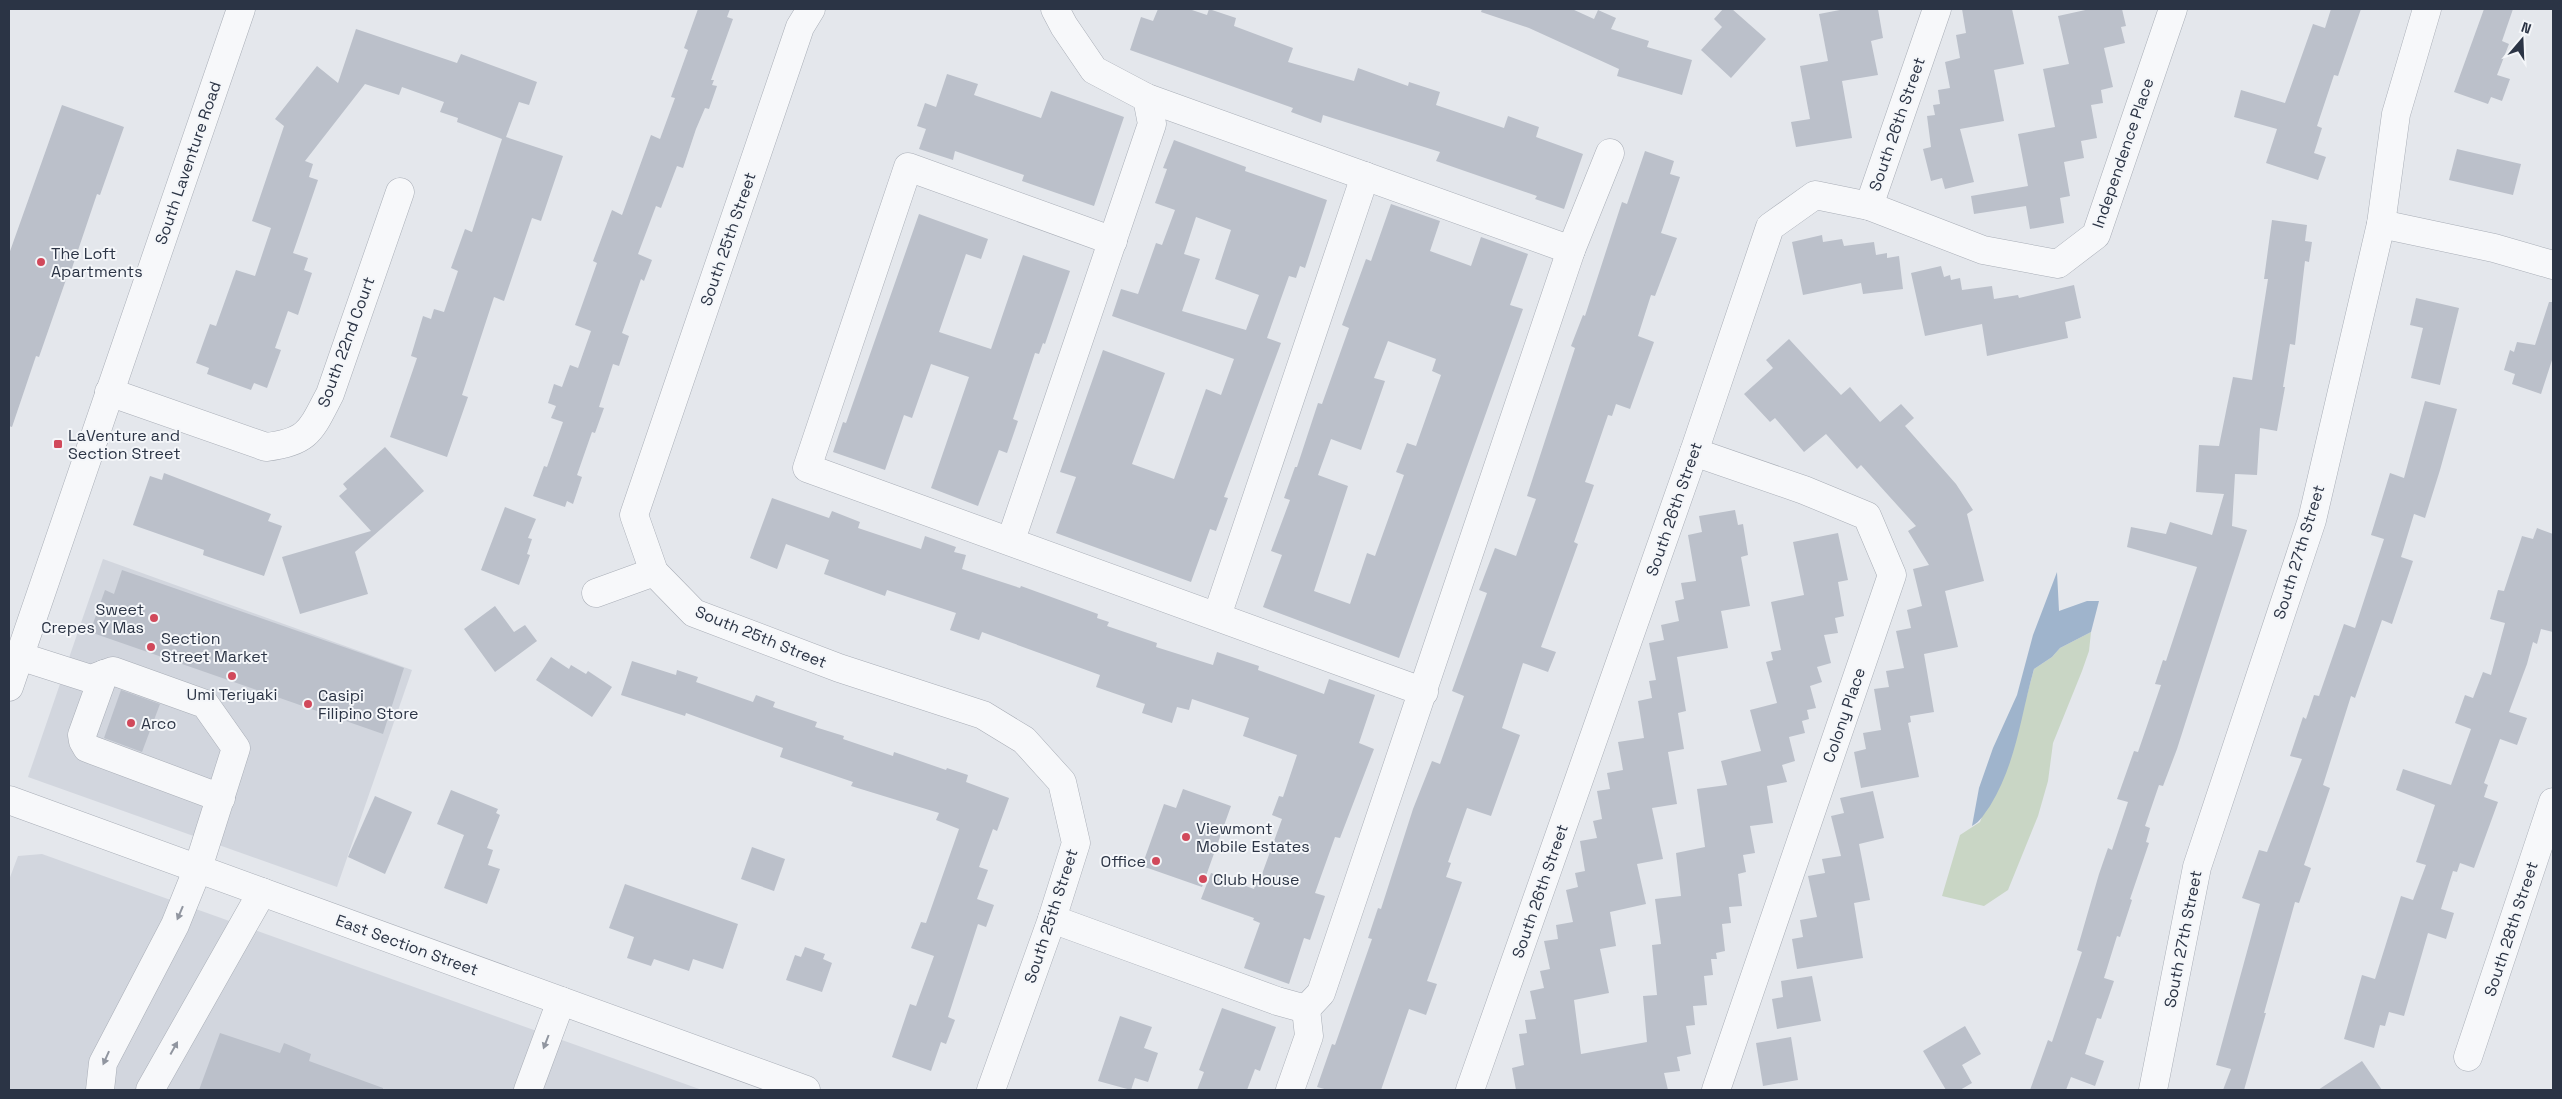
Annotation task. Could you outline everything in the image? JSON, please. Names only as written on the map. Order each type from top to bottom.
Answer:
[{"type":"street","name":"South 25th Street","points":[[811,9],[800,27],[634,515],[654,572],[694,613],[839,668],[983,714],[1024,740],[1062,782],[1076,843],[1052,919],[991,1090]]},
{"type":"street","points":[[1055,9],[1064,26],[1094,70],[1146,98],[1571,250]]},
{"type":"street","name":"South 26th Street","points":[[1470,1090],[1694,452],[1770,226],[1815,195],[1869,206],[1937,9]]},
{"type":"street","name":"Independence Place","points":[[1869,206],[1984,250],[2058,264],[2096,235],[2173,9]]},
{"type":"street","name":"South 27th Street","points":[[2153,1090],[2197,867],[2312,520],[2381,224],[2396,114],[2427,9]]},
{"type":"street","name":"South Laventure Road","points":[[9,687],[236,10]]},
{"type":"street","points":[[1011,540],[1152,124],[1146,98]]},
{"type":"street","points":[[1306,1008],[1321,993],[1424,692],[1571,250],[1610,153]]},
{"type":"street","points":[[1113,240],[908,167],[808,468],[1011,540],[1424,692]]},
{"type":"street","points":[[1217,616],[1365,176]]},
{"type":"street","name":"South 22nd Court","points":[[109,392],[266,447],[287,444],[303,437],[319,415],[330,394],[400,192]]},
{"type":"street","points":[[2381,224],[2494,248],[2553,265]]},
{"type":"street","name":"Colony Place","points":[[1694,452],[1804,490],[1867,516],[1892,575],[1716,1090]]},
{"type":"street","points":[[596,593],[654,572]]},
{"type":"street","points":[[19,656],[91,679],[113,671],[205,704],[236,748],[198,868],[175,925],[103,1064],[100,1090]]},
{"type":"street","points":[[104,674],[82,735],[82,741],[87,748],[221,798]]},
{"type":"street","name":"East Section Street","points":[[9,800],[806,1090]]},
{"type":"street","name":"South 28th Street","points":[[2468,1057],[2553,802]]},
{"type":"street","points":[[150,1090],[262,892]]},
{"type":"street","points":[[1052,919],[1277,1001],[1306,1008]]},
{"type":"street","points":[[529,1087],[561,1001]]},
{"type":"street","points":[[1290,1090],[1309,1036],[1306,1008]]},
{"type":"shaded area","points":[[103,559],[412,670],[337,887],[28,777]]},
{"type":"shaded area","points":[[42,854],[702,1090],[9,1090],[9,880],[18,856]]},
{"type":"green space","points":[[2091,632],[2089,651],[2053,743],[2048,781],[2038,816],[2008,890],[1984,906],[1942,896],[1960,835],[1980,822],[2027,695],[2034,669],[2052,657],[2060,648]]},
{"type":"water","points":[[2057,572],[2059,611],[2087,601],[2099,601],[2091,632],[2060,648],[2052,657],[2034,669],[2017,739],[2006,772],[1990,806],[1980,820],[1972,826],[1979,788],[1993,748],[2017,695],[2033,635]]},
{"type":"building","points":[[698,9],[730,9],[727,17],[733,19],[711,80],[714,80],[712,85],[717,86],[709,109],[705,108],[696,129],[683,168],[677,166],[661,208],[656,206],[638,254],[652,260],[644,281],[641,279],[622,333],[629,336],[619,366],[613,364],[599,407],[604,408],[595,433],[592,432],[577,475],[582,477],[573,504],[567,501],[565,507],[533,496],[544,466],[547,467],[563,422],[551,418],[556,406],[548,403],[554,384],[562,387],[570,365],[578,368],[591,331],[575,325],[597,263],[593,261],[612,210],[622,215],[651,135],[660,139],[675,98],[671,97],[688,50],[684,48]]},
{"type":"building","points":[[1158,9],[1189,9],[1207,15],[1209,9],[1236,18],[1234,26],[1293,48],[1288,62],[1354,81],[1358,68],[1408,86],[1409,82],[1440,92],[1436,105],[1504,128],[1508,116],[1539,127],[1536,137],[1583,154],[1564,209],[1535,199],[1537,196],[1436,161],[1440,152],[1323,115],[1321,123],[1291,112],[1293,108],[1130,50],[1141,17],[1153,21]]},
{"type":"building","points":[[1482,9],[1572,9],[1594,19],[1598,10],[1616,18],[1611,29],[1649,41],[1647,47],[1692,60],[1682,95],[1617,76],[1619,69],[1529,28],[1481,12]]},
{"type":"building","points":[[1723,9],[1732,9],[1766,39],[1731,78],[1701,50],[1722,27],[1714,19]]},
{"type":"building","points":[[1845,9],[1878,9],[1883,38],[1871,41],[1878,75],[1842,81],[1852,138],[1796,147],[1791,122],[1810,119],[1800,66],[1828,61],[1819,14]]},
{"type":"building","points":[[1962,9],[2012,9],[2024,64],[1994,70],[2004,121],[1960,129],[1974,182],[1945,189],[1942,178],[1931,181],[1923,149],[1931,147],[1927,116],[1935,115],[1933,105],[1940,104],[1938,90],[1950,88],[1945,62],[1960,58],[1956,35],[1966,33]]},
{"type":"building","points":[[2090,9],[2122,9],[2126,26],[2121,27],[2125,43],[2104,48],[2113,87],[2101,90],[2103,103],[2091,105],[2097,138],[2081,141],[2084,158],[2064,162],[2070,196],[2060,198],[2064,223],[2030,229],[2026,206],[1974,214],[1971,196],[2028,186],[2018,134],[2055,127],[2043,69],[2069,64],[2058,16]]},
{"type":"building","points":[[2331,9],[2361,9],[2338,76],[2334,75],[2317,126],[2322,128],[2314,153],[2326,157],[2318,180],[2266,163],[2277,129],[2234,117],[2241,90],[2285,103],[2313,24],[2325,28]]},
{"type":"building","points":[[2484,9],[2513,9],[2502,41],[2509,44],[2497,75],[2510,79],[2502,101],[2491,97],[2488,104],[2454,92]]},
{"type":"building","points":[[356,29],[457,63],[461,54],[537,82],[529,105],[519,102],[506,137],[563,156],[541,221],[532,218],[504,301],[494,297],[462,395],[468,397],[447,457],[390,437],[417,358],[411,356],[423,316],[431,319],[434,309],[444,312],[458,271],[451,268],[465,229],[472,232],[502,139],[457,122],[458,118],[440,112],[444,102],[402,87],[399,95],[365,84],[305,161],[313,164],[309,177],[318,180],[293,253],[308,258],[304,270],[312,273],[298,315],[288,311],[275,348],[281,350],[267,388],[254,383],[251,390],[207,374],[209,368],[196,363],[210,324],[216,326],[236,270],[255,276],[271,228],[252,221],[284,126],[275,119],[317,66],[338,83]]},
{"type":"building","points":[[947,74],[978,84],[974,95],[1041,118],[1051,91],[1124,117],[1094,206],[1022,181],[1024,175],[955,151],[953,160],[919,149],[926,129],[917,126],[925,103],[936,107]]},
{"type":"building","name":"The Loft Apartments","points":[[62,105],[124,127],[100,195],[97,194],[39,357],[36,356],[12,427],[9,426],[9,254]]},
{"type":"building","points":[[1174,140],[1246,167],[1245,171],[1327,200],[1305,268],[1300,266],[1296,278],[1289,276],[1267,338],[1281,343],[1224,497],[1228,498],[1216,531],[1210,529],[1191,582],[1056,533],[1076,477],[1060,472],[1103,350],[1165,373],[1132,464],[1174,479],[1206,389],[1221,395],[1234,359],[1112,316],[1121,289],[1138,294],[1156,243],[1162,245],[1175,210],[1155,203],[1167,169],[1163,168]],"holes":[[[1196,217],[1231,230],[1215,279],[1259,295],[1246,330],[1182,311],[1200,259],[1184,254]]]},
{"type":"building","points":[[2457,149],[2521,164],[2513,195],[2449,180]]},
{"type":"building","points":[[1645,151],[1674,161],[1670,174],[1680,177],[1661,233],[1677,238],[1655,296],[1651,295],[1638,336],[1654,342],[1630,409],[1616,404],[1612,416],[1608,415],[1585,482],[1594,485],[1574,542],[1578,544],[1541,647],[1556,652],[1548,672],[1523,663],[1502,728],[1520,735],[1491,816],[1467,808],[1448,862],[1451,863],[1446,877],[1462,882],[1427,981],[1437,984],[1426,1015],[1409,1009],[1381,1090],[1328,1090],[1317,1087],[1332,1044],[1335,1045],[1372,939],[1368,938],[1378,908],[1381,909],[1413,809],[1432,761],[1440,764],[1464,696],[1452,691],[1487,593],[1479,590],[1495,548],[1516,556],[1536,499],[1527,496],[1575,348],[1571,346],[1583,315],[1585,316],[1622,202],[1627,204]]},
{"type":"building","points":[[1391,204],[1440,221],[1430,251],[1471,266],[1481,237],[1528,254],[1510,305],[1523,309],[1399,658],[1263,607],[1282,555],[1271,551],[1290,500],[1284,498],[1295,467],[1297,467],[1318,403],[1322,404],[1349,328],[1342,325],[1366,259],[1371,261]],"holes":[[[1388,341],[1436,359],[1432,371],[1441,375],[1416,446],[1407,443],[1396,472],[1404,475],[1375,556],[1367,553],[1350,604],[1314,591],[1348,486],[1318,475],[1331,439],[1361,450],[1385,381],[1374,378]]]},
{"type":"building","points":[[919,214],[988,239],[981,259],[966,254],[939,332],[991,349],[1023,255],[1070,271],[1045,344],[1043,343],[1039,354],[1035,353],[1013,419],[1018,421],[1007,453],[999,450],[978,506],[931,488],[969,377],[931,364],[912,418],[904,415],[885,470],[833,452],[843,422],[846,423]]},
{"type":"building","points":[[2272,220],[2307,225],[2305,241],[2312,242],[2309,262],[2305,261],[2295,345],[2290,344],[2277,431],[2260,428],[2257,475],[2235,474],[2232,526],[2247,530],[2177,749],[2163,786],[2159,785],[2145,826],[2150,828],[2146,842],[2149,843],[2130,899],[2132,900],[2120,937],[2117,936],[2104,978],[2114,981],[2101,1019],[2097,1018],[2085,1054],[2104,1061],[2095,1086],[2071,1077],[2066,1090],[2030,1090],[2048,1040],[2052,1042],[2082,952],[2077,950],[2099,874],[2108,848],[2112,850],[2128,802],[2117,799],[2134,751],[2138,752],[2161,685],[2155,684],[2163,660],[2166,661],[2197,567],[2127,547],[2131,527],[2166,534],[2170,522],[2212,535],[2224,494],[2196,492],[2199,445],[2219,446],[2233,377],[2252,380],[2268,279],[2264,279]]},
{"type":"building","points":[[1822,235],[1823,242],[1842,239],[1844,246],[1874,242],[1876,255],[1887,253],[1887,258],[1899,256],[1903,289],[1863,294],[1861,283],[1803,295],[1792,242]]},
{"type":"building","points":[[1941,266],[1944,277],[1950,275],[1951,280],[1960,278],[1962,290],[1992,286],[1994,299],[2018,295],[2019,298],[2074,285],[2081,318],[2065,322],[2068,338],[1987,356],[1982,324],[1925,336],[1911,273]]},
{"type":"building","points":[[2416,298],[2459,308],[2440,385],[2411,378],[2423,328],[2410,325]]},
{"type":"building","points":[[2549,302],[2553,302],[2553,357],[2541,394],[2512,384],[2515,374],[2504,370],[2510,350],[2514,352],[2517,342],[2535,345]]},
{"type":"building","points":[[1789,339],[1841,395],[1850,387],[1880,422],[1901,404],[1914,418],[1905,426],[1956,484],[1973,510],[1967,514],[1984,581],[1945,591],[1958,647],[1924,654],[1934,712],[1910,716],[1911,722],[1908,723],[1919,777],[1861,788],[1854,752],[1866,749],[1863,733],[1881,730],[1874,689],[1889,687],[1886,671],[1904,668],[1896,631],[1911,628],[1907,610],[1922,606],[1913,569],[1929,565],[1908,531],[1916,526],[1861,465],[1857,469],[1826,434],[1804,452],[1775,418],[1770,422],[1744,394],[1773,368],[1766,360]]},
{"type":"building","points":[[2425,401],[2457,409],[2440,470],[2425,518],[2414,514],[2401,557],[2413,561],[2392,624],[2382,620],[2355,698],[2351,696],[2323,785],[2330,788],[2304,865],[2311,868],[2299,903],[2295,902],[2244,1090],[2223,1090],[2231,1069],[2216,1065],[2260,904],[2242,898],[2259,850],[2267,852],[2302,759],[2290,756],[2303,717],[2306,719],[2314,695],[2319,696],[2344,624],[2355,628],[2384,539],[2371,535],[2390,473],[2404,478]]},
{"type":"building","points":[[385,447],[424,491],[355,552],[368,594],[300,614],[282,557],[371,531],[339,496],[347,489],[343,484]]},
{"type":"building","points":[[164,473],[271,514],[268,521],[282,526],[264,576],[203,555],[204,550],[133,525],[150,476],[162,480]]},
{"type":"building","points":[[772,498],[829,518],[832,511],[860,522],[858,528],[921,549],[925,536],[956,547],[954,552],[966,555],[962,569],[1020,588],[1021,586],[1098,614],[1097,618],[1109,622],[1107,626],[1157,643],[1156,647],[1213,665],[1217,652],[1259,666],[1258,670],[1324,694],[1329,679],[1375,695],[1359,743],[1374,749],[1340,838],[1335,837],[1315,893],[1325,896],[1310,940],[1304,938],[1289,984],[1244,968],[1260,923],[1253,920],[1254,918],[1201,899],[1211,873],[1254,889],[1259,873],[1262,874],[1282,819],[1272,815],[1279,796],[1283,797],[1297,755],[1243,736],[1249,718],[1192,699],[1189,710],[1177,707],[1172,723],[1142,713],[1145,704],[1096,687],[1100,675],[982,632],[979,640],[950,630],[956,613],[887,590],[885,596],[824,574],[829,560],[786,544],[777,569],[750,558]]},
{"type":"building","points":[[505,507],[536,519],[528,538],[532,539],[527,554],[530,555],[519,585],[481,570]]},
{"type":"building","points":[[1735,510],[1738,525],[1743,524],[1748,555],[1741,557],[1750,606],[1721,611],[1728,648],[1677,657],[1686,711],[1678,713],[1684,749],[1668,752],[1677,804],[1652,808],[1663,859],[1637,864],[1646,904],[1610,912],[1616,946],[1600,949],[1609,993],[1574,1000],[1581,1054],[1647,1042],[1643,996],[1657,995],[1652,945],[1661,944],[1655,899],[1681,896],[1676,853],[1705,847],[1697,789],[1727,785],[1721,761],[1761,751],[1750,710],[1777,703],[1766,662],[1773,660],[1771,652],[1781,650],[1771,602],[1804,595],[1793,542],[1838,533],[1848,580],[1838,582],[1844,616],[1835,618],[1838,633],[1824,635],[1831,663],[1817,667],[1822,682],[1810,686],[1816,708],[1807,710],[1809,719],[1802,721],[1805,733],[1789,737],[1795,761],[1782,765],[1787,782],[1767,786],[1773,823],[1750,826],[1755,853],[1743,855],[1746,872],[1738,874],[1742,906],[1729,907],[1731,923],[1722,924],[1725,951],[1716,953],[1717,959],[1711,959],[1713,975],[1704,976],[1707,1005],[1693,1006],[1695,1025],[1686,1026],[1691,1054],[1677,1057],[1680,1071],[1664,1073],[1668,1090],[1516,1090],[1512,1068],[1524,1065],[1519,1034],[1527,1033],[1525,1020],[1536,1019],[1530,991],[1544,988],[1540,971],[1550,969],[1544,941],[1558,939],[1556,925],[1573,922],[1566,890],[1578,887],[1575,873],[1585,871],[1580,841],[1597,838],[1593,821],[1602,819],[1597,791],[1610,789],[1607,773],[1623,770],[1618,742],[1644,738],[1638,701],[1652,698],[1649,681],[1656,680],[1649,643],[1664,640],[1661,625],[1679,621],[1675,601],[1684,599],[1681,583],[1696,581],[1688,535],[1702,532],[1699,516]]},
{"type":"building","points":[[2537,528],[2553,534],[2553,632],[2541,629],[2537,644],[2533,642],[2509,712],[2527,718],[2517,745],[2500,739],[2484,783],[2488,785],[2484,797],[2498,802],[2474,868],[2460,863],[2457,872],[2453,871],[2441,909],[2454,913],[2446,939],[2428,933],[2404,1016],[2389,1012],[2385,1026],[2380,1025],[2374,1048],[2344,1039],[2362,975],[2375,979],[2401,896],[2413,900],[2426,865],[2416,862],[2435,805],[2396,790],[2403,769],[2451,785],[2471,729],[2455,723],[2465,695],[2473,698],[2483,672],[2491,675],[2505,623],[2490,619],[2498,590],[2504,591],[2522,536],[2533,539]]},
{"type":"building","points":[[122,570],[404,668],[383,734],[90,632],[105,590],[114,594]]},
{"type":"building","points":[[495,606],[514,632],[525,625],[537,641],[495,672],[464,629]]},
{"type":"building","points":[[551,657],[569,669],[571,665],[586,674],[588,671],[612,687],[592,717],[536,680]]},
{"type":"building","points":[[632,661],[676,675],[677,670],[698,677],[696,682],[753,702],[756,695],[775,702],[773,707],[817,722],[815,727],[844,736],[843,739],[893,756],[894,752],[946,770],[947,768],[968,775],[966,782],[1009,798],[997,831],[993,829],[979,867],[988,870],[977,899],[994,905],[986,927],[978,924],[948,1017],[955,1020],[946,1044],[941,1042],[931,1071],[892,1057],[910,1004],[916,1006],[934,956],[911,948],[921,922],[926,923],[959,829],[936,820],[939,813],[851,786],[853,782],[780,757],[783,748],[686,713],[685,716],[621,695]]},
{"type":"building","name":"Arco","points":[[121,690],[160,704],[142,752],[104,738]]},
{"type":"building","name":"Viewmont Mobile Estates","points":[[1183,789],[1231,806],[1202,887],[1142,866],[1164,804],[1176,808]]},
{"type":"building","points":[[451,790],[498,809],[496,813],[500,815],[487,848],[493,850],[488,865],[500,869],[487,904],[444,888],[464,835],[437,824]]},
{"type":"building","points":[[1873,791],[1884,838],[1859,844],[1870,900],[1854,903],[1863,958],[1797,969],[1792,939],[1803,937],[1800,920],[1817,917],[1808,876],[1825,873],[1822,859],[1841,856],[1831,816],[1844,813],[1840,798]]},
{"type":"building","points":[[375,796],[412,812],[385,874],[348,857]]},
{"type":"building","points":[[752,847],[785,859],[774,891],[741,879]]},
{"type":"building","points":[[625,884],[738,924],[723,969],[693,959],[689,971],[654,959],[651,966],[627,958],[634,937],[609,928]]},
{"type":"building","points":[[805,947],[825,954],[823,959],[832,963],[822,992],[786,980],[795,955],[801,957]]},
{"type":"building","points":[[1812,976],[1821,1021],[1777,1029],[1772,999],[1783,997],[1781,981]]},
{"type":"building","points":[[1222,1008],[1276,1027],[1260,1071],[1255,1069],[1247,1090],[1197,1090],[1204,1072],[1199,1070]]},
{"type":"building","points":[[1120,1016],[1152,1027],[1144,1048],[1158,1053],[1148,1082],[1135,1078],[1131,1090],[1098,1081]]},
{"type":"building","points":[[1965,1026],[1981,1054],[1962,1065],[1972,1083],[1960,1090],[1946,1090],[1923,1051]]},
{"type":"building","points":[[220,1033],[280,1053],[284,1043],[311,1054],[309,1061],[383,1088],[383,1090],[199,1090]]},
{"type":"building","points":[[1791,1037],[1798,1080],[1763,1086],[1756,1043]]},
{"type":"building","points":[[2362,1061],[2382,1090],[2318,1090]]},
{"type":"place","name":"The Loft Apartments","points":[[41,262]]},
{"type":"place","name":"LaVenture and Section Street","points":[[58,444]]},
{"type":"place","name":"Sweet Crepes Y Mas","points":[[154,618]]},
{"type":"place","name":"Section Street Market","points":[[151,647]]},
{"type":"place","name":"Umi Teriyaki","points":[[232,676]]},
{"type":"place","name":"Casipi Filipino Store","points":[[308,704]]},
{"type":"place","name":"Arco","points":[[131,723]]},
{"type":"place","name":"Viewmont Mobile Estates","points":[[1186,837]]},
{"type":"place","name":"Office","points":[[1156,861]]},
{"type":"place","name":"Club House","points":[[1203,879]]}]
